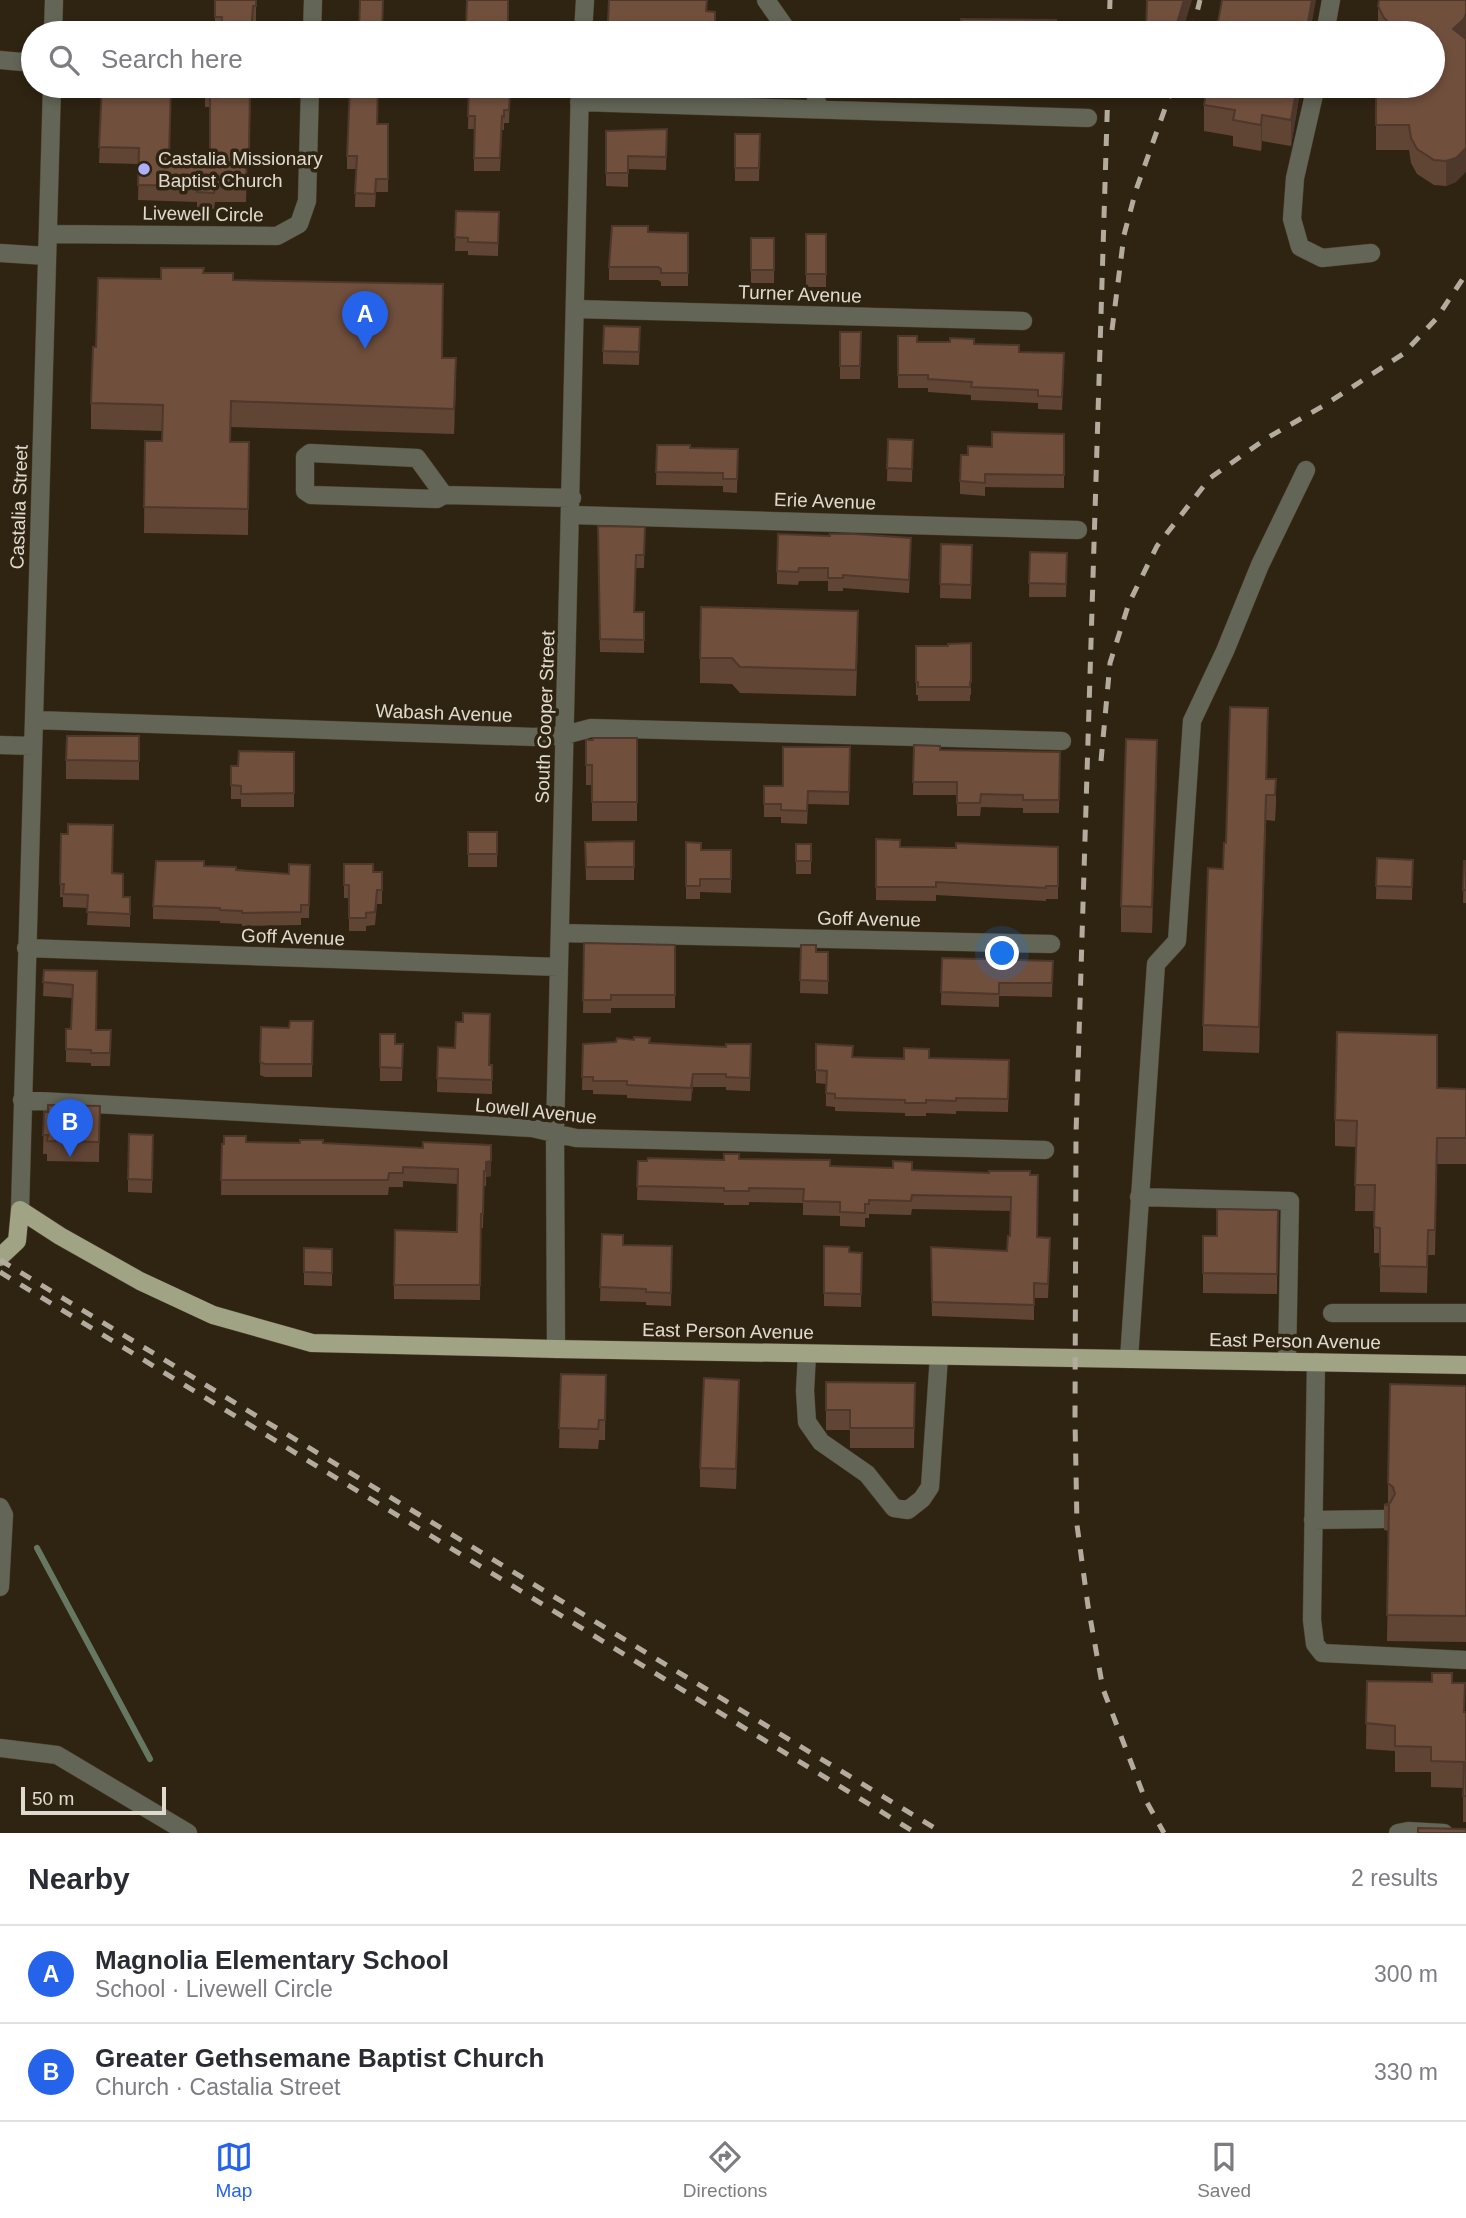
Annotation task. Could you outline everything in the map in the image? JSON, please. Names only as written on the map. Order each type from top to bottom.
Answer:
[{"type":"main road","name":"Castalia Street","points":[[0,1257],[17,1241],[20,1210]]},
{"type":"main road","name":"East Person Avenue","points":[[20,1210],[140,1281],[213,1315],[312,1343],[1466,1365]]},
{"type":"street","points":[[53,21],[54,0]]},
{"type":"street","points":[[312,21],[313,0]]},
{"type":"street","points":[[584,21],[585,0]]},
{"type":"street","points":[[766,0],[781,21]]},
{"type":"street","points":[[1327,21],[1331,0]]},
{"type":"street","points":[[0,60],[21,62]]},
{"type":"street","name":"Castalia Street","points":[[20,1210],[52,98]]},
{"type":"street","name":"Livewell Circle","points":[[48,234],[277,236],[299,224],[307,201],[310,98]]},
{"type":"street","name":"South Cooper Street","points":[[556,1349],[555,1133],[580,98]]},
{"type":"street","points":[[643,98],[818,109],[1088,118]]},
{"type":"street","points":[[816,98],[818,109]]},
{"type":"street","points":[[1312,98],[1295,178],[1292,219],[1300,247],[1322,258],[1371,253]]},
{"type":"street","points":[[0,253],[47,256]]},
{"type":"street","name":"Turner Avenue","points":[[575,309],[1023,321]]},
{"type":"street","name":"Erie Avenue","points":[[444,495],[417,458],[310,453],[305,457],[305,491],[311,495],[437,499],[444,495],[572,506],[1078,530]]},
{"type":"street","points":[[1129,1359],[1156,964],[1177,941],[1192,721],[1225,651],[1260,565],[1306,470]]},
{"type":"street","name":"Wabash Avenue","points":[[35,720],[534,737],[565,735],[591,728],[1062,741]]},
{"type":"street","points":[[0,746],[33,747]]},
{"type":"street","name":"Goff Avenue","points":[[560,933],[1051,944]]},
{"type":"street","name":"Goff Avenue","points":[[26,948],[559,967]]},
{"type":"street","name":"Lowell Avenue","points":[[22,1100],[527,1128],[576,1138],[1045,1150]]},
{"type":"street","points":[[1139,1197],[1290,1201],[1287,1362]]},
{"type":"street","points":[[1332,1312],[1466,1313]]},
{"type":"street","points":[[807,1354],[807,1422],[821,1443],[867,1474],[894,1508],[908,1510],[922,1499],[930,1487],[939,1356]]},
{"type":"street","points":[[1316,1362],[1312,1620],[1315,1644],[1322,1653],[1466,1660]]},
{"type":"street","points":[[0,1507],[4,1515],[0,1587]]},
{"type":"street","points":[[1313,1520],[1384,1519]]},
{"type":"street","points":[[0,1748],[57,1755],[188,1833]]},
{"type":"street","points":[[1398,1833],[1444,1833]]},
{"type":"building","points":[[215,0],[256,0],[252,21],[222,21],[222,17],[215,17]]},
{"type":"building","points":[[360,0],[383,0],[382,21],[359,21]]},
{"type":"building","points":[[467,0],[508,0],[508,21],[466,21]]},
{"type":"building","points":[[609,0],[707,0],[706,11],[715,12],[715,21],[608,21]]},
{"type":"building","points":[[1147,0],[1184,0],[1178,21],[1146,21]]},
{"type":"building","points":[[1222,0],[1312,0],[1308,21],[1218,21]]},
{"type":"building","points":[[1379,0],[1466,0],[1464,19],[1453,29],[1466,39],[1466,148],[1456,158],[1434,160],[1417,149],[1411,138],[1409,125],[1376,125],[1376,98],[1445,98],[1445,21],[1387,21],[1378,6]]},
{"type":"building","points":[[961,19],[1056,20],[1056,21]]},
{"type":"building","points":[[101,98],[171,98],[169,157],[210,157],[210,98],[250,98],[246,186],[215,186],[214,193],[197,192],[198,186],[138,185],[139,148],[99,147]]},
{"type":"building","points":[[349,98],[378,98],[377,124],[388,124],[388,179],[376,179],[375,194],[355,193],[357,156],[347,156]]},
{"type":"building","points":[[469,98],[510,98],[509,110],[504,110],[504,117],[502,116],[500,158],[474,158],[475,116],[468,116]]},
{"type":"building","points":[[1205,98],[1295,98],[1291,120],[1262,115],[1261,125],[1233,120],[1235,110],[1204,105]]},
{"type":"building","points":[[667,129],[666,157],[628,156],[628,173],[606,173],[606,131]]},
{"type":"building","points":[[735,134],[760,134],[759,168],[735,168]]},
{"type":"building","points":[[456,211],[499,212],[498,243],[468,242],[468,238],[455,237]]},
{"type":"building","points":[[612,226],[648,226],[648,232],[688,233],[688,273],[661,273],[658,267],[609,267]]},
{"type":"building","points":[[806,234],[826,234],[826,274],[806,274]]},
{"type":"building","points":[[751,238],[774,238],[774,270],[751,270]]},
{"type":"building","points":[[161,268],[204,268],[203,273],[233,273],[233,280],[443,284],[442,358],[456,358],[454,409],[231,401],[230,442],[249,442],[248,509],[144,507],[145,441],[162,441],[163,405],[91,403],[93,347],[96,347],[98,278],[161,279]]},
{"type":"building","points":[[604,326],[640,327],[639,352],[603,351]]},
{"type":"building","points":[[840,332],[861,332],[860,366],[840,366]]},
{"type":"building","points":[[898,336],[917,336],[917,342],[950,342],[950,338],[974,339],[974,344],[1019,345],[1019,352],[1064,353],[1062,397],[1038,396],[1038,390],[971,387],[972,382],[928,379],[928,375],[898,375]]},
{"type":"building","points":[[992,432],[1064,434],[1064,475],[985,474],[985,483],[960,481],[961,455],[968,455],[968,446],[992,447]]},
{"type":"building","points":[[888,439],[913,440],[912,469],[887,468]]},
{"type":"building","points":[[657,445],[738,449],[737,479],[723,479],[723,473],[656,472]]},
{"type":"building","points":[[598,526],[645,527],[644,555],[636,555],[634,612],[644,612],[644,640],[600,639]]},
{"type":"building","points":[[778,534],[854,534],[911,538],[909,580],[843,575],[843,578],[828,578],[828,568],[799,568],[798,572],[777,571]]},
{"type":"building","points":[[941,544],[972,545],[971,585],[940,584]]},
{"type":"building","points":[[1030,552],[1067,553],[1066,584],[1029,583]]},
{"type":"building","points":[[701,607],[858,611],[856,670],[740,667],[732,658],[700,658]]},
{"type":"building","points":[[971,643],[970,687],[918,687],[916,646]]},
{"type":"building","points":[[1230,707],[1268,708],[1266,779],[1276,779],[1275,795],[1266,795],[1259,1027],[1203,1025],[1208,868],[1223,869]]},
{"type":"building","points":[[67,736],[139,736],[139,761],[66,760]]},
{"type":"building","points":[[637,738],[637,802],[592,802],[592,765],[586,765],[586,740]]},
{"type":"building","points":[[1126,739],[1157,740],[1152,907],[1121,906]]},
{"type":"building","points":[[914,745],[940,746],[940,750],[1060,752],[1059,800],[1023,800],[1023,795],[981,794],[980,803],[957,803],[957,782],[913,782]]},
{"type":"building","points":[[783,747],[850,747],[849,792],[808,791],[807,811],[781,810],[781,804],[764,804],[764,786],[783,786]]},
{"type":"building","points":[[239,751],[294,752],[294,793],[241,794],[241,786],[231,785],[231,766],[238,766]]},
{"type":"building","points":[[68,824],[113,825],[112,873],[123,874],[123,897],[130,897],[130,914],[87,912],[88,895],[63,894],[64,884],[60,884],[61,834],[68,834]]},
{"type":"building","points":[[468,832],[497,832],[497,854],[468,854]]},
{"type":"building","points":[[876,839],[900,840],[900,847],[956,848],[956,843],[1058,847],[1058,886],[1046,888],[936,882],[936,887],[876,887]]},
{"type":"building","points":[[634,841],[634,867],[586,867],[585,842]]},
{"type":"building","points":[[686,842],[701,843],[701,850],[731,850],[731,879],[700,879],[700,886],[686,886]]},
{"type":"building","points":[[796,844],[811,844],[811,861],[796,861]]},
{"type":"building","points":[[1377,858],[1413,860],[1412,887],[1376,886]]},
{"type":"building","points":[[156,861],[204,861],[204,866],[289,874],[289,864],[310,865],[309,905],[301,905],[301,912],[242,913],[220,908],[153,906]]},
{"type":"building","points":[[1466,861],[1466,890],[1463,890]]},
{"type":"building","points":[[344,864],[373,864],[373,872],[382,872],[382,890],[377,890],[375,912],[366,913],[366,918],[349,918],[349,885],[344,885]]},
{"type":"building","points":[[584,943],[675,945],[675,995],[611,995],[611,1000],[583,1000]]},
{"type":"building","points":[[801,945],[816,945],[816,952],[828,952],[828,981],[800,980]]},
{"type":"building","points":[[942,958],[1053,961],[1052,983],[999,983],[999,994],[941,992]]},
{"type":"building","points":[[44,970],[97,971],[96,1030],[111,1030],[110,1053],[66,1049],[66,1029],[71,1029],[73,985],[43,982]]},
{"type":"building","points":[[463,1013],[490,1014],[489,1065],[492,1065],[492,1080],[437,1078],[438,1047],[455,1048],[456,1022],[463,1022]]},
{"type":"building","points":[[290,1021],[313,1021],[312,1064],[260,1062],[261,1027],[289,1028]]},
{"type":"building","points":[[1337,1032],[1437,1035],[1437,1088],[1466,1089],[1466,1138],[1437,1138],[1435,1230],[1428,1230],[1427,1267],[1380,1266],[1380,1228],[1374,1227],[1375,1185],[1355,1185],[1357,1121],[1335,1120]]},
{"type":"building","points":[[380,1034],[395,1034],[395,1044],[403,1044],[402,1068],[380,1067]]},
{"type":"building","points":[[634,1037],[650,1038],[649,1043],[726,1047],[726,1044],[751,1044],[750,1078],[726,1077],[726,1074],[693,1074],[691,1088],[627,1085],[627,1081],[593,1081],[593,1077],[582,1077],[583,1044],[616,1042],[617,1038],[634,1040]]},
{"type":"building","points":[[816,1044],[853,1046],[852,1057],[904,1059],[904,1048],[929,1049],[929,1058],[1009,1060],[1008,1099],[956,1098],[956,1101],[926,1100],[926,1103],[905,1103],[905,1100],[835,1098],[835,1094],[826,1093],[827,1071],[816,1070]]},
{"type":"building","points":[[48,1105],[100,1106],[99,1142],[47,1141],[48,1135],[43,1135],[44,1112],[48,1112]]},
{"type":"building","points":[[129,1134],[153,1135],[152,1180],[128,1179]]},
{"type":"building","points":[[224,1136],[246,1136],[246,1142],[300,1143],[300,1140],[323,1140],[323,1143],[423,1148],[423,1142],[491,1145],[491,1161],[486,1162],[484,1171],[480,1285],[394,1285],[395,1230],[457,1232],[458,1169],[403,1167],[403,1173],[389,1173],[388,1180],[221,1180]]},
{"type":"building","points":[[724,1154],[739,1154],[739,1159],[830,1160],[830,1166],[893,1168],[893,1161],[912,1162],[912,1170],[989,1173],[1030,1171],[1030,1175],[1038,1175],[1037,1237],[1050,1238],[1048,1284],[1034,1283],[1034,1305],[932,1302],[931,1247],[1007,1251],[1011,1197],[912,1195],[911,1201],[869,1200],[869,1204],[865,1204],[865,1213],[840,1212],[840,1202],[803,1201],[804,1189],[749,1188],[749,1191],[724,1191],[724,1188],[637,1186],[638,1161],[647,1161],[648,1158],[724,1160]]},
{"type":"building","points":[[1217,1209],[1278,1210],[1277,1274],[1203,1273],[1203,1236],[1217,1236]]},
{"type":"building","points":[[602,1234],[623,1235],[623,1245],[672,1246],[671,1293],[600,1287]]},
{"type":"building","points":[[824,1246],[849,1247],[849,1252],[862,1253],[861,1294],[824,1293]]},
{"type":"building","points":[[304,1248],[332,1249],[332,1273],[304,1272]]},
{"type":"building","points":[[561,1374],[606,1375],[605,1420],[599,1420],[598,1429],[559,1428]]},
{"type":"building","points":[[704,1378],[739,1380],[736,1469],[700,1468]]},
{"type":"building","points":[[826,1382],[915,1383],[914,1428],[850,1428],[850,1410],[826,1410]]},
{"type":"building","points":[[1390,1384],[1466,1386],[1466,1616],[1387,1615],[1389,1505],[1384,1505],[1390,1503],[1395,1494],[1388,1483]]},
{"type":"building","points":[[1432,1673],[1452,1673],[1452,1683],[1465,1683],[1466,1796],[1463,1796],[1464,1762],[1431,1761],[1431,1747],[1395,1746],[1395,1726],[1366,1723],[1367,1681],[1432,1682]]},
{"type":"building","points":[[1418,1828],[1466,1829],[1466,1833],[1418,1833]]},
{"type":"waterway","points":[[37,1548],[150,1759]]},
{"type":"railway","points":[[1109,21],[1110,0]]},
{"type":"railway","points":[[1195,21],[1200,0]]},
{"type":"railway","points":[[1108,98],[1076,1134],[1077,1525],[1103,1689],[1145,1799],[1164,1833]]},
{"type":"railway","points":[[1112,330],[1124,235],[1136,190],[1169,98]]},
{"type":"railway","points":[[1101,761],[1110,663],[1129,603],[1157,546],[1210,478],[1267,438],[1323,406],[1403,354],[1436,319],[1466,274]]},
{"type":"railway","points":[[0,1260],[943,1833]]},
{"type":"railway","points":[[0,1272],[916,1833]]},
{"type":"place","name":"Castalia Missionary Baptist Church","points":[[144,169]]},
{"type":"place","name":"Magnolia Elementary School","points":[[365,349]]},
{"type":"place","name":"Greater Gethsemane Baptist Church","points":[[70,1157]]}]
